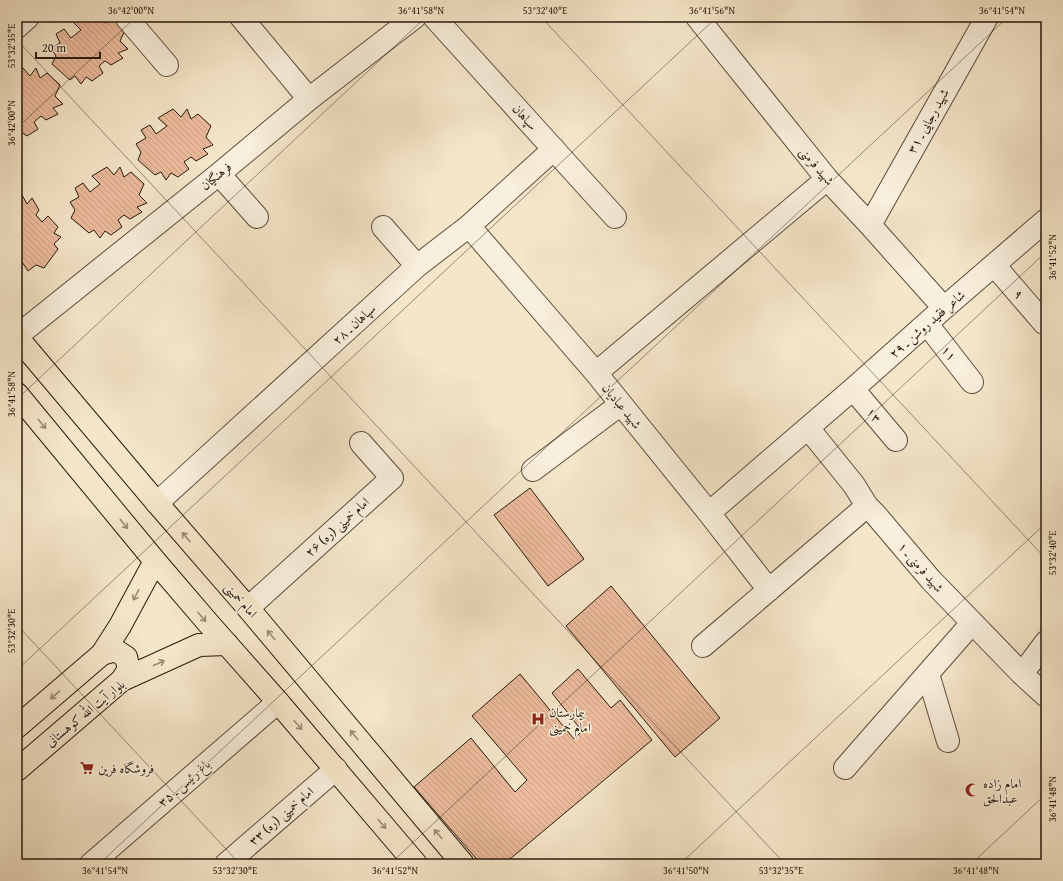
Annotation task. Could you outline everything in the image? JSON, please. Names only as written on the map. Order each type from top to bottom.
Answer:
[{"type":"main road","name":"امام خمینی","points":[[17,337],[156,503],[248,608],[463,864]]},
{"type":"main road","points":[[17,394],[154,561],[336,769],[416,864]]},
{"type":"main road","points":[[17,727],[102,654],[120,626],[154,561]]},
{"type":"main road","name":"بلوار آیت الله کوهستانی","points":[[17,770],[122,680],[199,645],[227,644]]},
{"type":"main road","points":[[102,654],[115,650],[126,657],[129,669],[122,680]]},
{"type":"street","points":[[17,27],[28,17]]},
{"type":"street","points":[[126,17],[167,65]]},
{"type":"street","points":[[241,17],[309,99]]},
{"type":"street","name":"فرهنگیان","points":[[17,337],[219,174],[309,99],[415,17]]},
{"type":"street","name":"سپاهان","points":[[434,17],[615,217]]},
{"type":"street","name":"شهید فرمنی","points":[[697,17],[828,179],[944,308]]},
{"type":"street","name":"شهید رجایی ـ ۳۱","points":[[870,225],[987,17]]},
{"type":"street","name":"سپاهان ـ ۲۸","points":[[156,503],[417,266],[469,226],[554,149]]},
{"type":"street","points":[[219,174],[257,217]]},
{"type":"street","points":[[596,373],[828,179]]},
{"type":"street","name":"شاعر فقید روشن ـ ۲۹","points":[[709,512],[808,428],[1046,220]]},
{"type":"street","name":"شهید عبادیان","points":[[469,226],[596,373],[709,512],[769,590]]},
{"type":"street","points":[[383,227],[417,266]]},
{"type":"street","name":"۹","points":[[994,265],[1044,323]]},
{"type":"street","name":"۱۱","points":[[927,324],[972,382]]},
{"type":"street","name":"۱۳","points":[[853,389],[896,440]]},
{"type":"street","points":[[533,470],[621,404]]},
{"type":"street","name":"شهید فرمنی ـ ۱","points":[[808,428],[854,485],[867,506],[931,580],[1022,674],[1046,696]]},
{"type":"street","name":"امام خمینی (ره) ۲۶","points":[[248,608],[392,478],[361,443]]},
{"type":"street","points":[[704,646],[867,506]]},
{"type":"street","points":[[845,768],[972,623]]},
{"type":"street","points":[[1022,674],[1046,642]]},
{"type":"street","points":[[928,674],[948,741]]},
{"type":"street","name":"باغ رئیس ـ ۳۵","points":[[91,864],[278,702]]},
{"type":"street","name":"امام خمینی (ره) ۳۳","points":[[226,864],[336,769]]},
{"type":"building","points":[[82,17],[91,17],[95,21],[98,17],[103,17],[105,23],[112,18],[125,30],[120,41],[128,49],[118,53],[123,58],[111,65],[105,61],[99,66],[103,73],[92,81],[86,77],[81,84],[75,76],[70,80],[52,64],[56,56],[51,48],[60,43],[56,34],[64,29],[71,38],[81,30],[73,22]]},
{"type":"building","points":[[23,68],[30,76],[36,68],[40,78],[47,73],[60,85],[55,96],[63,104],[53,108],[58,114],[46,120],[41,116],[34,122],[38,129],[27,136],[21,132],[17,137],[17,72]]},
{"type":"building","points":[[173,109],[181,117],[187,109],[191,119],[198,114],[211,126],[206,137],[213,145],[203,149],[208,154],[196,161],[191,157],[184,162],[189,169],[178,177],[171,173],[166,180],[161,172],[155,175],[138,160],[141,152],[136,144],[146,138],[141,130],[150,125],[156,134],[167,126],[158,118]]},
{"type":"building","points":[[107,167],[114,175],[120,167],[124,177],[131,172],[144,184],[139,195],[147,203],[137,207],[142,212],[130,219],[124,215],[118,220],[122,227],[111,235],[105,231],[100,238],[94,230],[89,233],[71,218],[75,210],[70,202],[79,197],[75,188],[83,183],[90,192],[100,184],[92,176]]},
{"type":"building","points":[[22,195],[27,204],[32,198],[39,210],[36,215],[42,222],[48,216],[58,227],[54,233],[61,237],[54,244],[58,249],[44,268],[36,265],[28,271],[22,262],[17,265],[17,200]]},
{"type":"building","points":[[530,488],[584,559],[548,586],[494,515]]},
{"type":"building","points":[[611,586],[720,718],[675,757],[566,626]]},
{"type":"building","points":[[578,669],[611,708],[620,700],[652,740],[504,864],[481,864],[414,787],[471,738],[515,792],[527,780],[472,716],[520,674],[574,739],[582,731],[552,693]]},
{"type":"place","name":"بیمارستان امام خمینی","points":[[538,719]]},
{"type":"place","name":"فروشگاه فرین","points":[[87,768]]},
{"type":"place","name":"امام زاده عبدالحق","points":[[972,790]]}]
